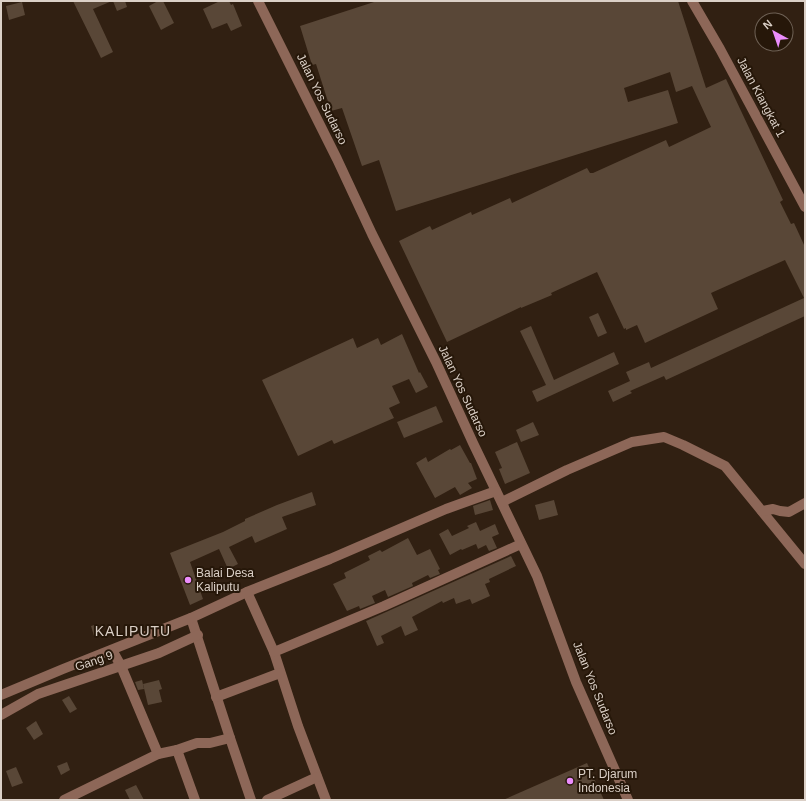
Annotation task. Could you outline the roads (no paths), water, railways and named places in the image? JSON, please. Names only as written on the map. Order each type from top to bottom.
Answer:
[{"type":"street","name":"Jalan Yos Sudarso","points":[[258,1],[436,362],[537,576],[576,682],[628,800]]},
{"type":"street","name":"Jalan Kiangkat 1","points":[[692,1],[720,49],[805,207]]},
{"type":"street","points":[[502,502],[567,470],[632,442],[664,438],[683,444],[725,466],[805,564]]},
{"type":"street","points":[[1,695],[191,618],[247,592],[330,559],[446,509],[496,491]]},
{"type":"street","points":[[762,511],[772,509],[789,512],[805,503]]},
{"type":"street","points":[[274,652],[384,606],[521,544]]},
{"type":"street","points":[[247,592],[274,652],[280,673],[326,800]]},
{"type":"street","points":[[191,618],[198,635],[216,697],[252,800]]},
{"type":"street","name":"Gang 9","points":[[1,715],[38,694],[159,653],[198,635]]},
{"type":"street","points":[[112,650],[121,666],[158,754]]},
{"type":"street","points":[[216,697],[280,673]]},
{"type":"street","points":[[64,800],[83,795],[158,754],[198,744],[210,744],[230,738]]},
{"type":"street","points":[[177,750],[195,800]]},
{"type":"street","points":[[267,800],[317,776]]},
{"type":"place","name":"Balai Desa Kaliputu","points":[[188,580]]},
{"type":"place","name":"PT. Djarum Indonesia","points":[[570,781]]},
{"type":"district","name":"KALIPUTU","points":[[133,631]]}]
